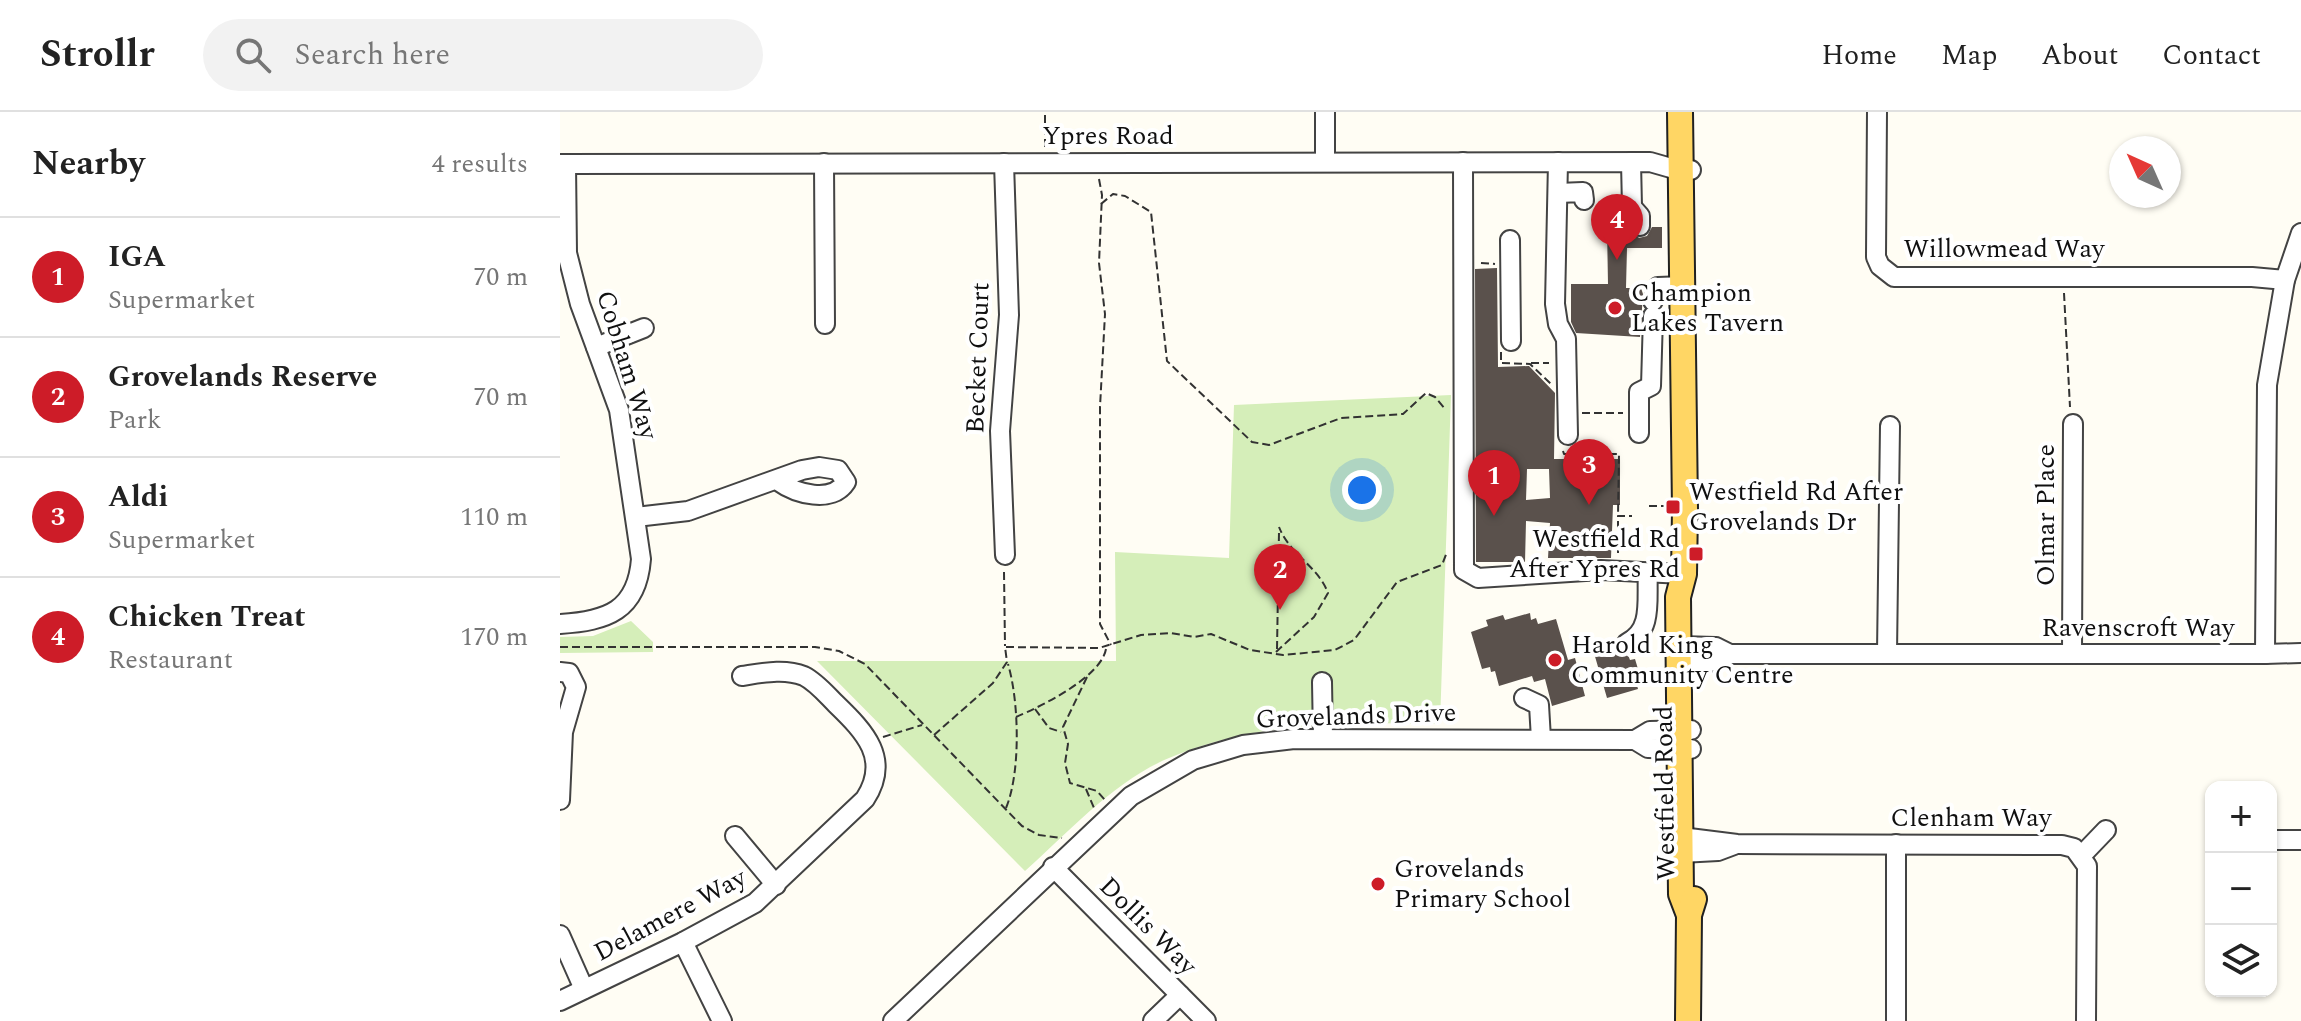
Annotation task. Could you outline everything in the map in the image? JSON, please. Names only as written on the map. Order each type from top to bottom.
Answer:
[{"type":"main road","name":"Westfield Road","points":[[1680,112],[1692,244],[1684,258],[1684,574],[1691,597],[1684,655],[1684,739],[1688,845],[1695,895],[1689,915],[1688,1021]]},
{"type":"main road","name":"Westfield Road","points":[[1685,161],[1692,112]]},
{"type":"street","points":[[1325,112],[1325,162]]},
{"type":"street","name":"Willowmead Way","points":[[1877,112],[1876,257],[1883,270],[1901,279],[2063,276],[2285,280]]},
{"type":"street","name":"Ypres Road","points":[[562,164],[1685,161]]},
{"type":"street","points":[[1463,162],[1464,570],[1478,578],[1601,570],[1684,574]]},
{"type":"street","points":[[1558,162],[1555,304],[1558,324],[1566,339],[1563,441]]},
{"type":"street","points":[[1640,162],[1628,207],[1640,216],[1640,226]]},
{"type":"street","points":[[824,163],[825,324]]},
{"type":"street","name":"Becket Court","points":[[1004,163],[1009,315],[1000,431],[1005,555]]},
{"type":"street","name":"Cobham Way","points":[[560,624],[589,622],[613,614],[629,599],[640,570],[636,517],[619,410],[567,253],[562,164]]},
{"type":"street","points":[[1558,193],[1583,192],[1587,205]]},
{"type":"street","name":"Ravenscroft Way","points":[[1684,655],[1716,647],[1730,654],[2265,654],[2267,385],[2285,280],[2301,233]]},
{"type":"street","points":[[1506,345],[1510,240]]},
{"type":"street","points":[[1651,386],[1653,308],[1658,287],[1684,286]]},
{"type":"street","points":[[596,347],[644,328]]},
{"type":"street","points":[[1639,433],[1639,392],[1651,386],[1684,387]]},
{"type":"street","name":"Olmar Place","points":[[2072,654],[2073,424]]},
{"type":"street","points":[[1887,653],[1890,426]]},
{"type":"street","points":[[636,517],[688,511],[778,481]]},
{"type":"street","points":[[1639,642],[1646,619],[1648,573]]},
{"type":"street","points":[[2265,654],[2301,653]]},
{"type":"street","points":[[742,676],[777,671],[805,677],[853,720],[873,748]]},
{"type":"street","points":[[560,672],[569,673],[576,687],[562,730],[560,800]]},
{"type":"street","points":[[1322,682],[1323,738]]},
{"type":"street","points":[[1524,698],[1539,705],[1541,739]]},
{"type":"street","name":"Grovelands Drive","points":[[893,1021],[1111,812],[1170,771],[1243,745],[1323,738],[1635,740],[1648,748],[1684,739]]},
{"type":"street","name":"Delamere Way","points":[[560,1001],[734,916],[776,885],[865,799],[876,776],[873,748]]},
{"type":"street","points":[[2082,855],[2106,830]]},
{"type":"street","points":[[735,836],[776,885]]},
{"type":"street","points":[[2277,840],[2301,840]]},
{"type":"street","points":[[1896,844],[1896,1021]]},
{"type":"street","name":"Clenham Way","points":[[1688,845],[2062,845],[2074,848],[2087,866],[2086,1021]]},
{"type":"street","name":"Dollis Way","points":[[1053,867],[1206,1021]]},
{"type":"street","points":[[560,935],[584,989]]},
{"type":"street","points":[[683,942],[722,1021]]},
{"type":"street","points":[[1153,1021],[1180,995]]},
{"type":"path","points":[[1045,112],[1045,152]]},
{"type":"path","points":[[1096,172],[1101,184],[1099,263],[1105,314],[1100,407],[1100,624],[1112,646]]},
{"type":"path","points":[[1101,204],[1113,194],[1121,195],[1151,212],[1167,361],[1252,442],[1269,445],[1349,417],[1403,414],[1426,393],[1444,406],[1448,419]]},
{"type":"path","points":[[1477,263],[1500,264]]},
{"type":"path","points":[[2063,276],[2073,424]]},
{"type":"path","points":[[1506,345],[1501,363],[1530,364],[1558,390]]},
{"type":"path","points":[[1574,413],[1629,414]]},
{"type":"path","points":[[1563,441],[1564,454],[1619,454],[1618,560]]},
{"type":"path","points":[[1649,506],[1665,506]]},
{"type":"path","points":[[1618,516],[1632,516]]},
{"type":"path","points":[[1276,653],[1314,617],[1328,593],[1317,571],[1289,547],[1277,521]]},
{"type":"path","points":[[1276,653],[1279,527]]},
{"type":"path","points":[[1005,647],[1106,647],[1141,635],[1171,633],[1194,637],[1211,634],[1250,650],[1276,653],[1345,648],[1392,586],[1442,565],[1447,552]]},
{"type":"path","points":[[1005,555],[1005,647],[1015,696],[1013,784],[1006,809]]},
{"type":"path","points":[[1015,717],[1087,677],[1102,662],[1106,647]]},
{"type":"path","points":[[934,735],[993,683],[1007,662]]},
{"type":"path","points":[[1087,677],[1065,720],[1063,733],[1068,744],[1065,763],[1068,779],[1101,793],[1107,802]]},
{"type":"path","points":[[1035,708],[1049,728],[1063,733]]},
{"type":"path","points":[[873,748],[888,734],[924,725]]},
{"type":"path","points":[[1086,788],[1096,812]]},
{"type":"green space","points":[[1451,395],[1440,724],[1302,726],[1268,730],[1202,746],[1169,758],[1129,780],[1093,808],[1025,871],[817,661],[1116,661],[1115,552],[1229,558],[1234,405]]},
{"type":"green space","points":[[631,621],[653,642],[653,652],[560,653],[560,637],[593,636]]},
{"type":"building","name":"Champion Lakes Tavern","points":[[1607,227],[1628,227],[1639,238],[1647,236],[1652,227],[1662,227],[1662,248],[1627,248],[1626,288],[1641,288],[1643,294],[1640,337],[1576,333],[1571,322],[1571,284],[1608,284]]},
{"type":"building","points":[[1497,268],[1498,367],[1529,366],[1555,393],[1554,459],[1620,459],[1620,505],[1613,505],[1611,558],[1548,558],[1550,523],[1526,521],[1525,562],[1476,562],[1475,269]],"holes":[[[1527,469],[1549,469],[1550,498],[1526,500]]]},
{"type":"building","name":"Harold King Community Centre","points":[[1530,613],[1531,620],[1536,618],[1538,624],[1556,619],[1568,660],[1575,658],[1585,696],[1552,706],[1545,679],[1534,682],[1532,676],[1499,686],[1495,671],[1491,672],[1490,667],[1482,669],[1471,632],[1488,626],[1486,620],[1503,615],[1505,620]]},
{"type":"building","points":[[1615,642],[1621,653],[1628,655],[1630,660],[1635,659],[1638,669],[1633,671],[1638,689],[1607,698],[1594,653]]},
{"type":"place","name":"Chicken Treat","points":[[1617,260]]},
{"type":"place","name":"Champion Lakes Tavern","points":[[1615,308]]},
{"type":"place","name":"Aldi","points":[[1589,505]]},
{"type":"place","name":"Westfield Rd After Grovelands Dr","points":[[1673,507]]},
{"type":"place","name":"IGA","points":[[1494,516]]},
{"type":"place","name":"Westfield Rd After Ypres Rd","points":[[1696,554]]},
{"type":"place","name":"Grovelands Reserve","points":[[1280,610]]},
{"type":"place","name":"Harold King Community Centre","points":[[1555,660]]},
{"type":"place","name":"Grovelands Primary School","points":[[1378,884]]}]
